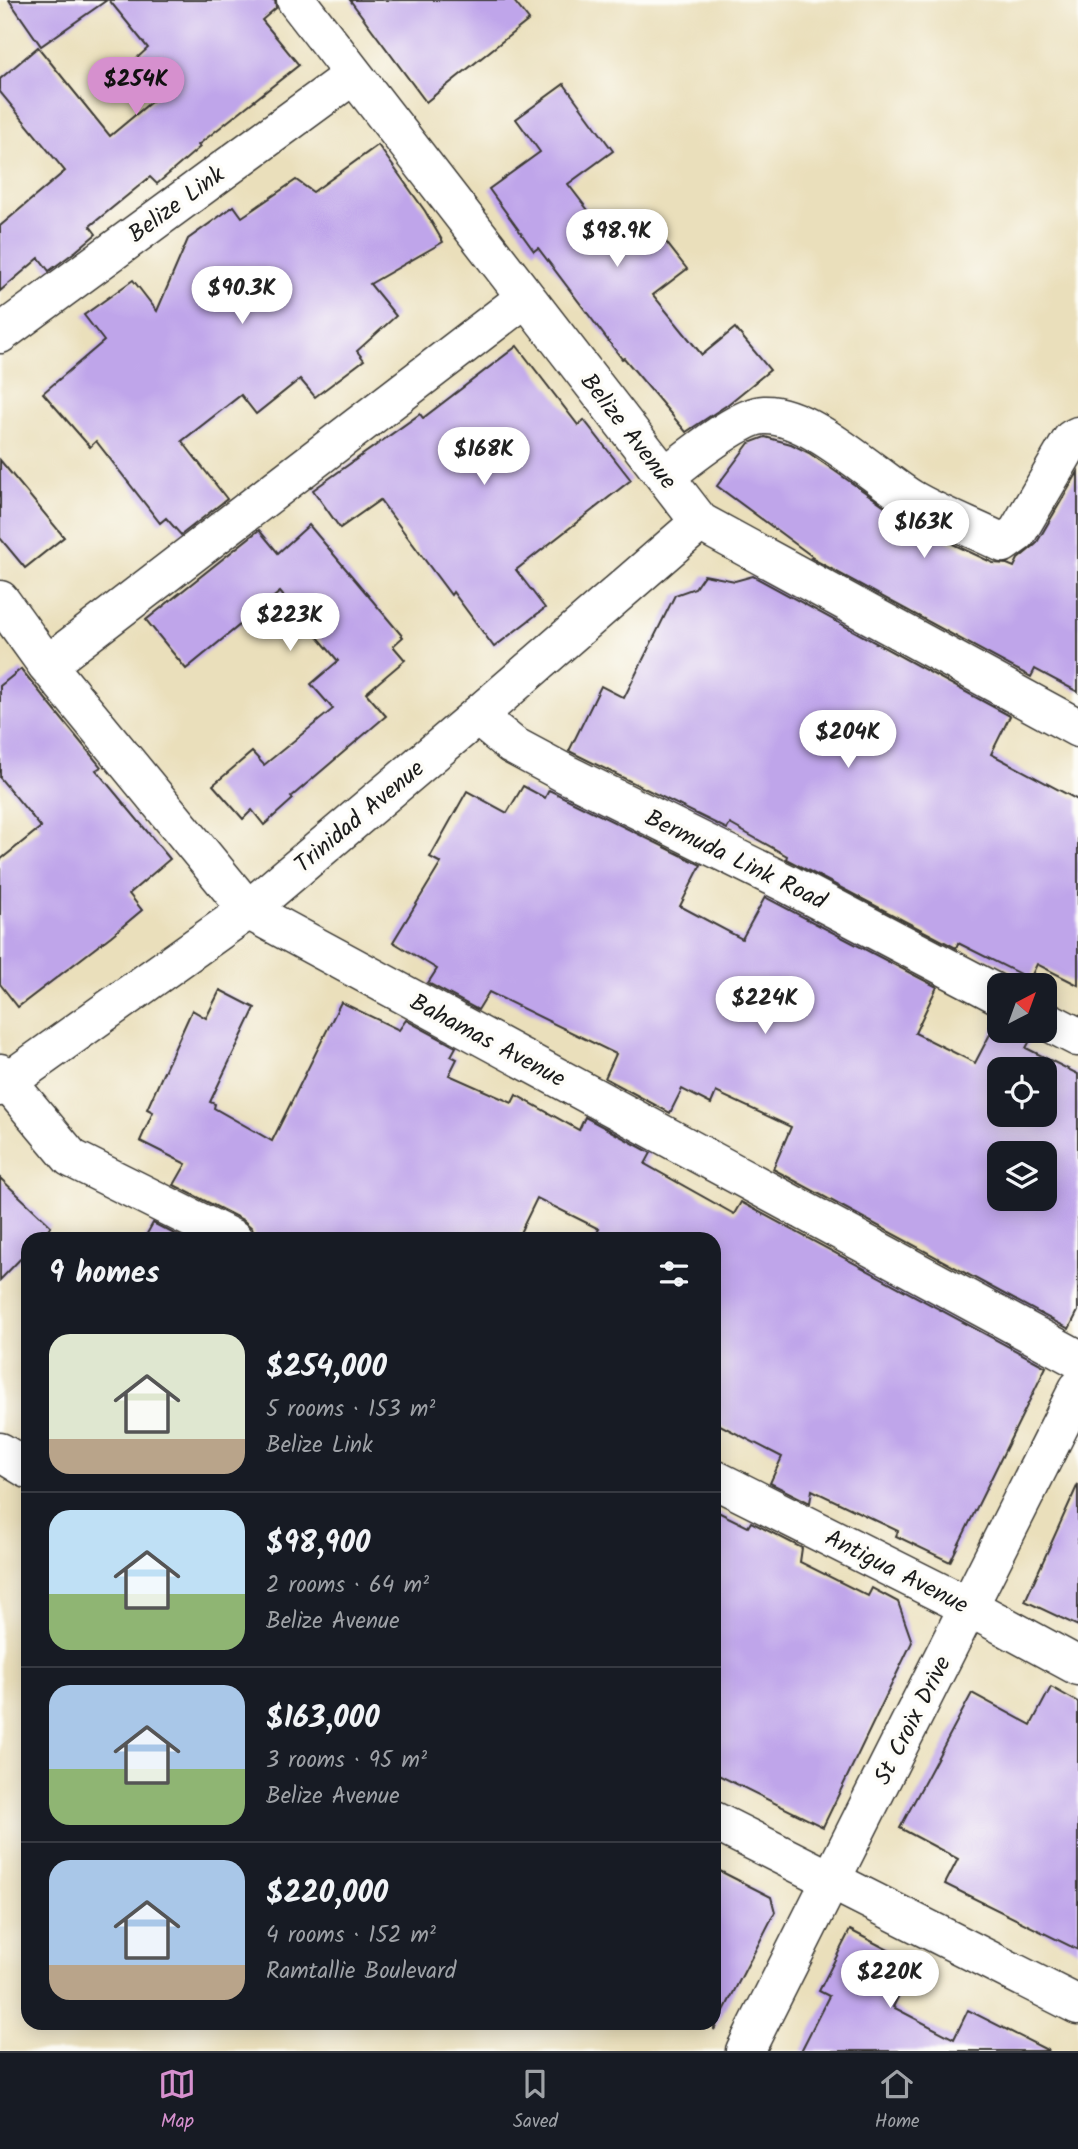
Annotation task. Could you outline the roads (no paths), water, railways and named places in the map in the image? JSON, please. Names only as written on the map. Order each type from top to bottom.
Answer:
[{"type":"street","name":"Belize Avenue","points":[[296,0],[700,522],[1078,728]]},
{"type":"street","name":"Belize Link","points":[[0,334],[353,75]]},
{"type":"street","points":[[47,665],[525,298]]},
{"type":"street","points":[[665,476],[741,422],[763,415],[785,418],[830,443],[912,499],[1003,543],[1017,533],[1072,439],[1078,436]]},
{"type":"street","name":"Trinidad Avenue","points":[[2,1080],[248,910],[700,522]]},
{"type":"street","name":"Bahamas Avenue","points":[[0,600],[47,665],[248,910],[1078,1359]]},
{"type":"street","name":"Bermuda Link Road","points":[[477,716],[512,746],[566,775],[789,884],[987,989]]},
{"type":"street","points":[[1057,1026],[1078,1037]]},
{"type":"street","points":[[2,1080],[71,1158],[219,1232]]},
{"type":"street","name":"St Croix Drive","points":[[745,2051],[1078,1389]]},
{"type":"street","points":[[0,1452],[21,1465]]},
{"type":"street","name":"Antigua Avenue","points":[[721,1483],[969,1607],[1078,1666]]},
{"type":"street","points":[[721,1824],[1078,2005]]}]
